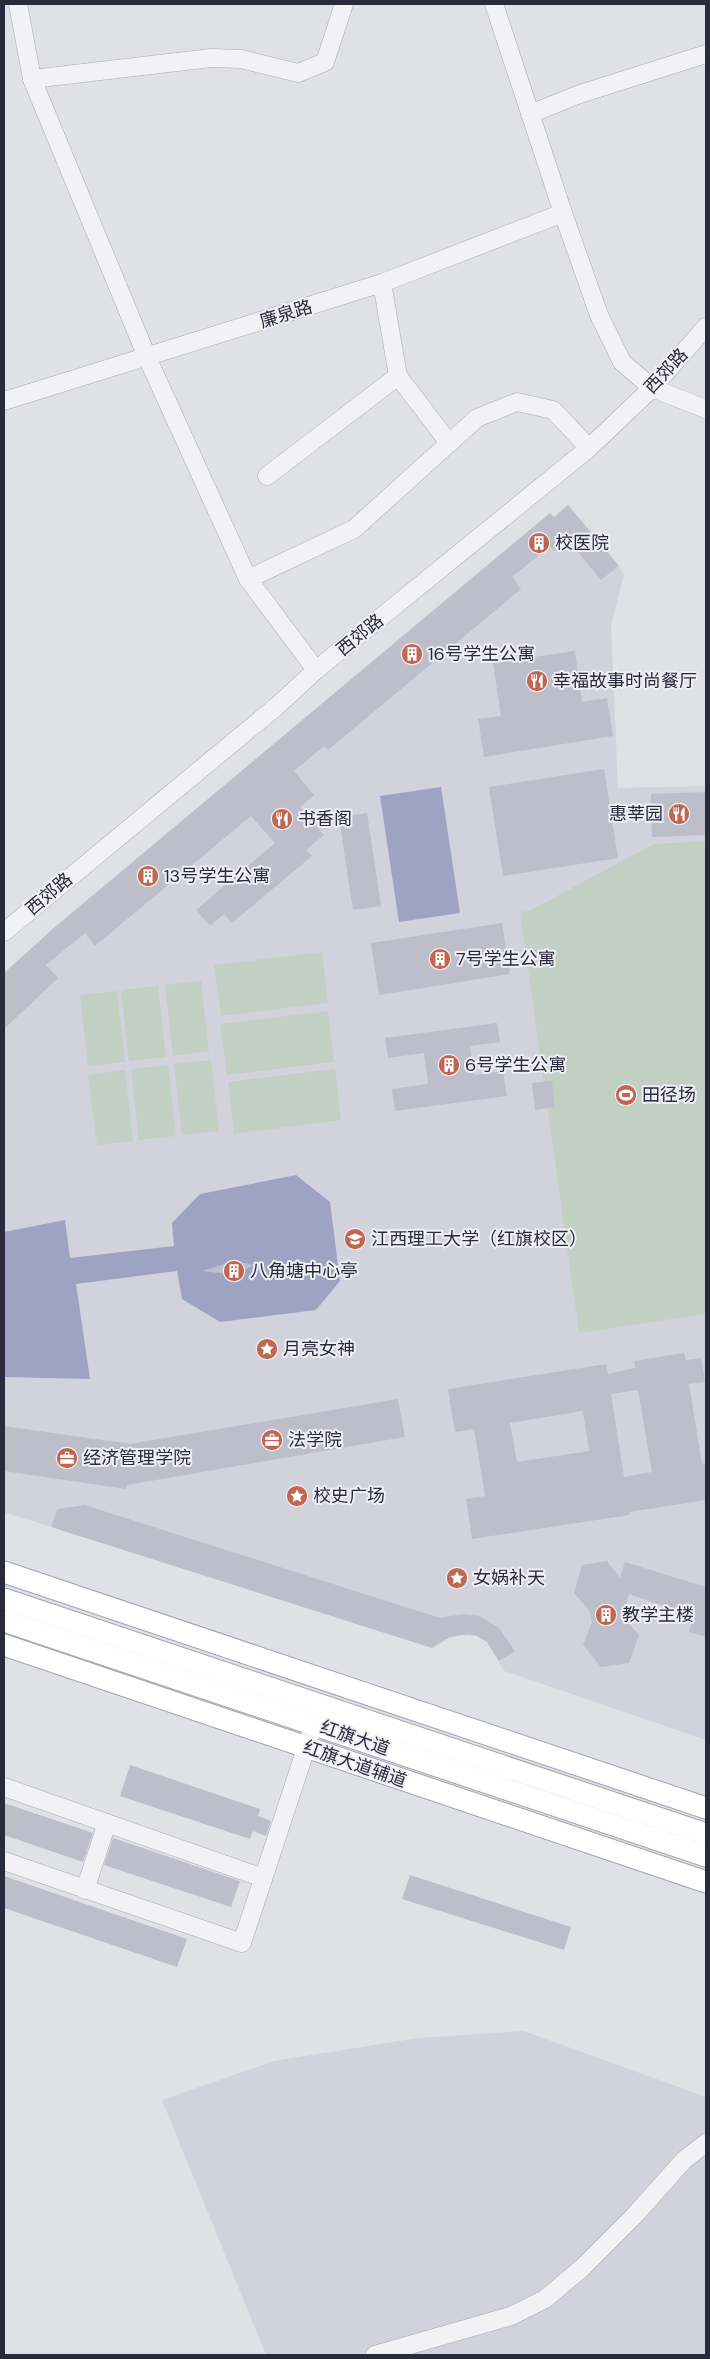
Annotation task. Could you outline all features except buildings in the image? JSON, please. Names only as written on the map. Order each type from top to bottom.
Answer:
[{"type":"main road","points":[[4,1572],[706,1808]]},
{"type":"main road","name":"红旗大道","points":[[4,1599],[706,1834]]},
{"type":"main road","name":"红旗大道","points":[[4,1620],[706,1856]]},
{"type":"main road","name":"红旗大道辅道","points":[[4,1646],[706,1882]]},
{"type":"street","points":[[18,4],[32,79],[147,357],[248,579],[316,670]]},
{"type":"street","points":[[32,79],[211,58],[241,59],[298,73],[325,62],[344,4]]},
{"type":"street","points":[[494,4],[599,315],[622,362],[652,388],[706,409]]},
{"type":"street","points":[[530,114],[580,94],[706,54]]},
{"type":"street","name":"廉泉路","points":[[4,401],[382,284],[563,213]]},
{"type":"street","points":[[382,284],[398,376],[449,443]]},
{"type":"street","name":"西郊路","points":[[4,932],[277,706],[316,670],[589,448],[652,388],[706,327]]},
{"type":"street","points":[[267,476],[398,376]]},
{"type":"street","points":[[248,579],[354,529],[477,418],[517,402],[553,410],[589,448]]},
{"type":"street","points":[[4,1862],[242,1943],[314,1724]]},
{"type":"street","points":[[4,1787],[263,1878]]},
{"type":"street","points":[[85,1890],[107,1823]]},
{"type":"street","points":[[375,2355],[511,2316],[545,2299],[582,2268],[634,2216],[684,2160],[706,2143]]},
{"type":"shaded area","name":"江西理工大学（红旗校区）","points":[[568,505],[619,566],[624,575],[611,625],[618,788],[706,786],[706,1740],[504,1671],[487,1642],[477,1636],[460,1635],[443,1640],[439,1618],[85,1505],[57,1509],[51,1527],[4,1512],[4,973],[55,927],[550,513],[554,517]]},
{"type":"shaded area","points":[[524,2031],[706,2097],[706,2355],[266,2355],[162,2100],[274,2061],[418,2038]]},
{"type":"green space","name":"田径场","points":[[706,841],[706,1314],[579,1333],[520,912],[529,911],[654,844]]},
{"type":"green space","points":[[322,952],[328,1003],[221,1016],[214,965]]},
{"type":"green space","points":[[201,981],[209,1051],[173,1056],[165,985]]},
{"type":"green space","points":[[158,986],[166,1057],[129,1061],[121,990]]},
{"type":"green space","points":[[117,991],[125,1062],[88,1066],[80,995]]},
{"type":"green space","points":[[328,1011],[334,1062],[227,1075],[220,1024]]},
{"type":"green space","points":[[211,1060],[219,1131],[182,1135],[174,1064]]},
{"type":"green space","points":[[168,1065],[176,1136],[139,1140],[131,1069]]},
{"type":"green space","points":[[335,1069],[341,1120],[234,1134],[228,1082]]},
{"type":"green space","points":[[125,1070],[133,1141],[97,1145],[88,1075]]},
{"type":"water","points":[[441,787],[460,913],[399,922],[380,796]]},
{"type":"water","points":[[296,1175],[330,1202],[340,1281],[316,1310],[220,1322],[182,1299],[177,1271],[76,1284],[90,1379],[4,1377],[4,1232],[65,1220],[70,1258],[174,1246],[172,1223],[200,1194]]},
{"type":"place","name":"校医院","points":[[539,543]]},
{"type":"place","name":"16号学生公寓","points":[[412,654]]},
{"type":"place","name":"幸福故事时尚餐厅","points":[[537,681]]},
{"type":"place","name":"惠莘园","points":[[679,814]]},
{"type":"place","name":"书香阁","points":[[282,819]]},
{"type":"place","name":"13号学生公寓","points":[[148,876]]},
{"type":"place","name":"7号学生公寓","points":[[440,959]]},
{"type":"place","name":"6号学生公寓","points":[[449,1065]]},
{"type":"place","name":"田径场","points":[[626,1095]]},
{"type":"place","name":"江西理工大学（红旗校区）","points":[[355,1239]]},
{"type":"place","name":"八角塘中心亭","points":[[234,1271]]},
{"type":"place","name":"月亮女神","points":[[267,1349]]},
{"type":"place","name":"法学院","points":[[272,1440]]},
{"type":"place","name":"经济管理学院","points":[[67,1458]]},
{"type":"place","name":"校史广场","points":[[297,1496]]},
{"type":"place","name":"女娲补天","points":[[457,1578]]},
{"type":"place","name":"教学主楼","points":[[606,1615]]}]
